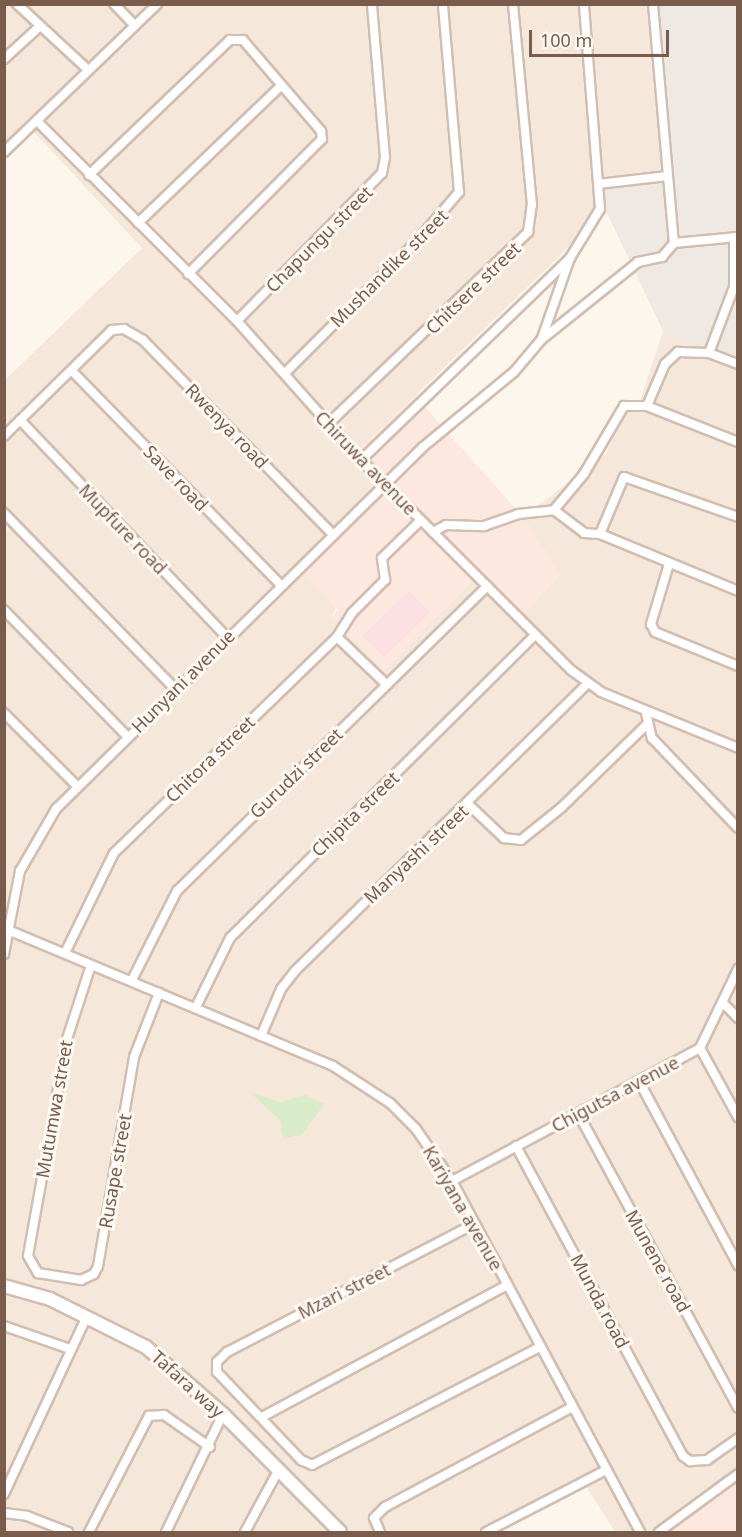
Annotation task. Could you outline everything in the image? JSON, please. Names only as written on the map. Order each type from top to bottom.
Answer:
[{"type":"street","points":[[17,4],[86,69]]},
{"type":"street","points":[[114,4],[133,24]]},
{"type":"street","points":[[4,152],[86,69],[157,4]]},
{"type":"street","name":"Chapungu street","points":[[237,321],[382,173],[385,157],[372,4]]},
{"type":"street","name":"Mushandike street","points":[[285,373],[419,239],[459,192],[443,4]]},
{"type":"street","name":"Chitsere street","points":[[327,425],[528,232],[532,205],[513,4]]},
{"type":"street","points":[[541,340],[570,258],[600,209],[584,4]]},
{"type":"street","points":[[653,4],[674,243]]},
{"type":"street","points":[[4,59],[39,27]]},
{"type":"street","points":[[89,175],[234,37],[243,40],[321,131],[321,142],[188,274]]},
{"type":"street","points":[[138,223],[281,86]]},
{"type":"street","name":"Chiruwa avenue","points":[[37,121],[237,321],[285,373],[327,425],[386,486],[587,684],[646,713],[738,748]]},
{"type":"street","points":[[598,184],[668,176]]},
{"type":"street","points":[[541,340],[638,262],[662,257],[674,243],[736,237],[734,287],[709,353]]},
{"type":"street","points":[[361,460],[570,258]]},
{"type":"street","name":"Rwenya road","points":[[72,371],[115,329],[129,330],[143,340],[332,534]]},
{"type":"street","name":"Hunyani avenue","points":[[4,954],[20,871],[33,843],[77,786],[332,534],[386,486],[423,447],[514,372],[541,340]]},
{"type":"street","points":[[647,406],[670,356],[688,350],[709,353],[738,364]]},
{"type":"street","points":[[4,436],[72,371]]},
{"type":"street","name":"Save road","points":[[72,371],[281,585]]},
{"type":"street","points":[[433,532],[446,525],[484,526],[518,514],[554,510],[584,474],[624,406],[647,406],[738,442]]},
{"type":"street","name":"Mupfure road","points":[[20,420],[227,637]]},
{"type":"street","points":[[600,534],[624,477],[738,517]]},
{"type":"street","points":[[554,510],[568,525],[600,534],[738,591]]},
{"type":"street","points":[[4,513],[175,689]]},
{"type":"street","name":"Chitora street","points":[[65,953],[114,853],[337,637],[352,613],[385,580],[382,558],[421,520]]},
{"type":"street","points":[[669,564],[651,624],[655,632],[738,666]]},
{"type":"street","name":"Gurudzi street","points":[[132,980],[177,891],[487,586]]},
{"type":"street","points":[[4,610],[127,736]]},
{"type":"street","name":"Chipita street","points":[[196,1007],[230,938],[535,635]]},
{"type":"street","points":[[337,637],[387,685]]},
{"type":"street","name":"Manyashi street","points":[[261,1036],[281,989],[295,971],[468,804],[587,684]]},
{"type":"street","points":[[4,713],[77,786]]},
{"type":"street","points":[[646,713],[646,725],[652,738],[738,828]]},
{"type":"street","points":[[468,804],[504,838],[521,840],[554,815],[646,725]]},
{"type":"street","name":"Kariyana avenue","points":[[8,930],[333,1066],[383,1098],[416,1129],[452,1180],[604,1471],[640,1533]]},
{"type":"street","name":"Mutumwa street","points":[[28,1256],[67,1039],[91,965]]},
{"type":"street","name":"Chigutsa avenue","points":[[452,1180],[640,1083],[700,1048],[724,1004],[738,969]]},
{"type":"street","name":"Rusape street","points":[[28,1256],[38,1273],[81,1280],[94,1274],[134,1057],[159,993]]},
{"type":"street","points":[[724,1004],[738,1018]]},
{"type":"street","points":[[700,1048],[738,1117]]},
{"type":"street","points":[[640,1083],[738,1265]]},
{"type":"street","name":"Munene road","points":[[579,1115],[738,1408]]},
{"type":"street","name":"Munda road","points":[[516,1146],[683,1456],[690,1461],[707,1460],[738,1438]]},
{"type":"street","name":"Mzari street","points":[[262,1417],[221,1378],[216,1362],[254,1337],[474,1224]]},
{"type":"street","points":[[507,1285],[262,1417],[301,1460],[315,1465],[540,1347]]},
{"type":"street","name":"Tafara way","points":[[4,1286],[36,1293],[87,1316],[146,1347],[223,1414],[339,1533]]},
{"type":"street","points":[[4,1494],[87,1316]]},
{"type":"street","points":[[4,1326],[70,1349]]},
{"type":"street","points":[[380,1533],[374,1516],[572,1407]]},
{"type":"street","points":[[166,1533],[210,1447],[223,1414]]},
{"type":"street","points":[[89,1533],[149,1416],[164,1415],[210,1447]]},
{"type":"street","points":[[245,1533],[278,1470]]},
{"type":"street","points":[[486,1533],[604,1471]]},
{"type":"street","points":[[659,1533],[738,1474]]},
{"type":"street","points":[[4,1513],[27,1516],[68,1533]]},
{"type":"shaded area","points":[[5,5],[657,5],[662,178],[603,186],[606,211],[361,448],[394,481],[331,618],[523,517],[606,454],[626,407],[637,410],[663,331],[737,359],[737,1473],[660,1532],[615,1532],[581,1478],[495,1532],[5,1532],[4,534],[9,529],[5,524],[5,380],[142,248],[33,131],[5,158]]},
{"type":"shaded area","points":[[657,5],[737,5],[737,359],[663,331],[606,211],[603,186],[662,178]]},
{"type":"shaded area","points":[[415,396],[523,517],[561,574],[524,614],[481,573],[384,670],[331,617],[338,610],[300,569],[393,481],[361,448]]},
{"type":"shaded area","points":[[409,591],[430,613],[384,657],[363,635]]},
{"type":"shaded area","points":[[737,1473],[737,1532],[660,1532]]},
{"type":"green space","points":[[251,1093],[281,1102],[306,1095],[324,1104],[302,1135],[283,1138],[280,1120]]}]
